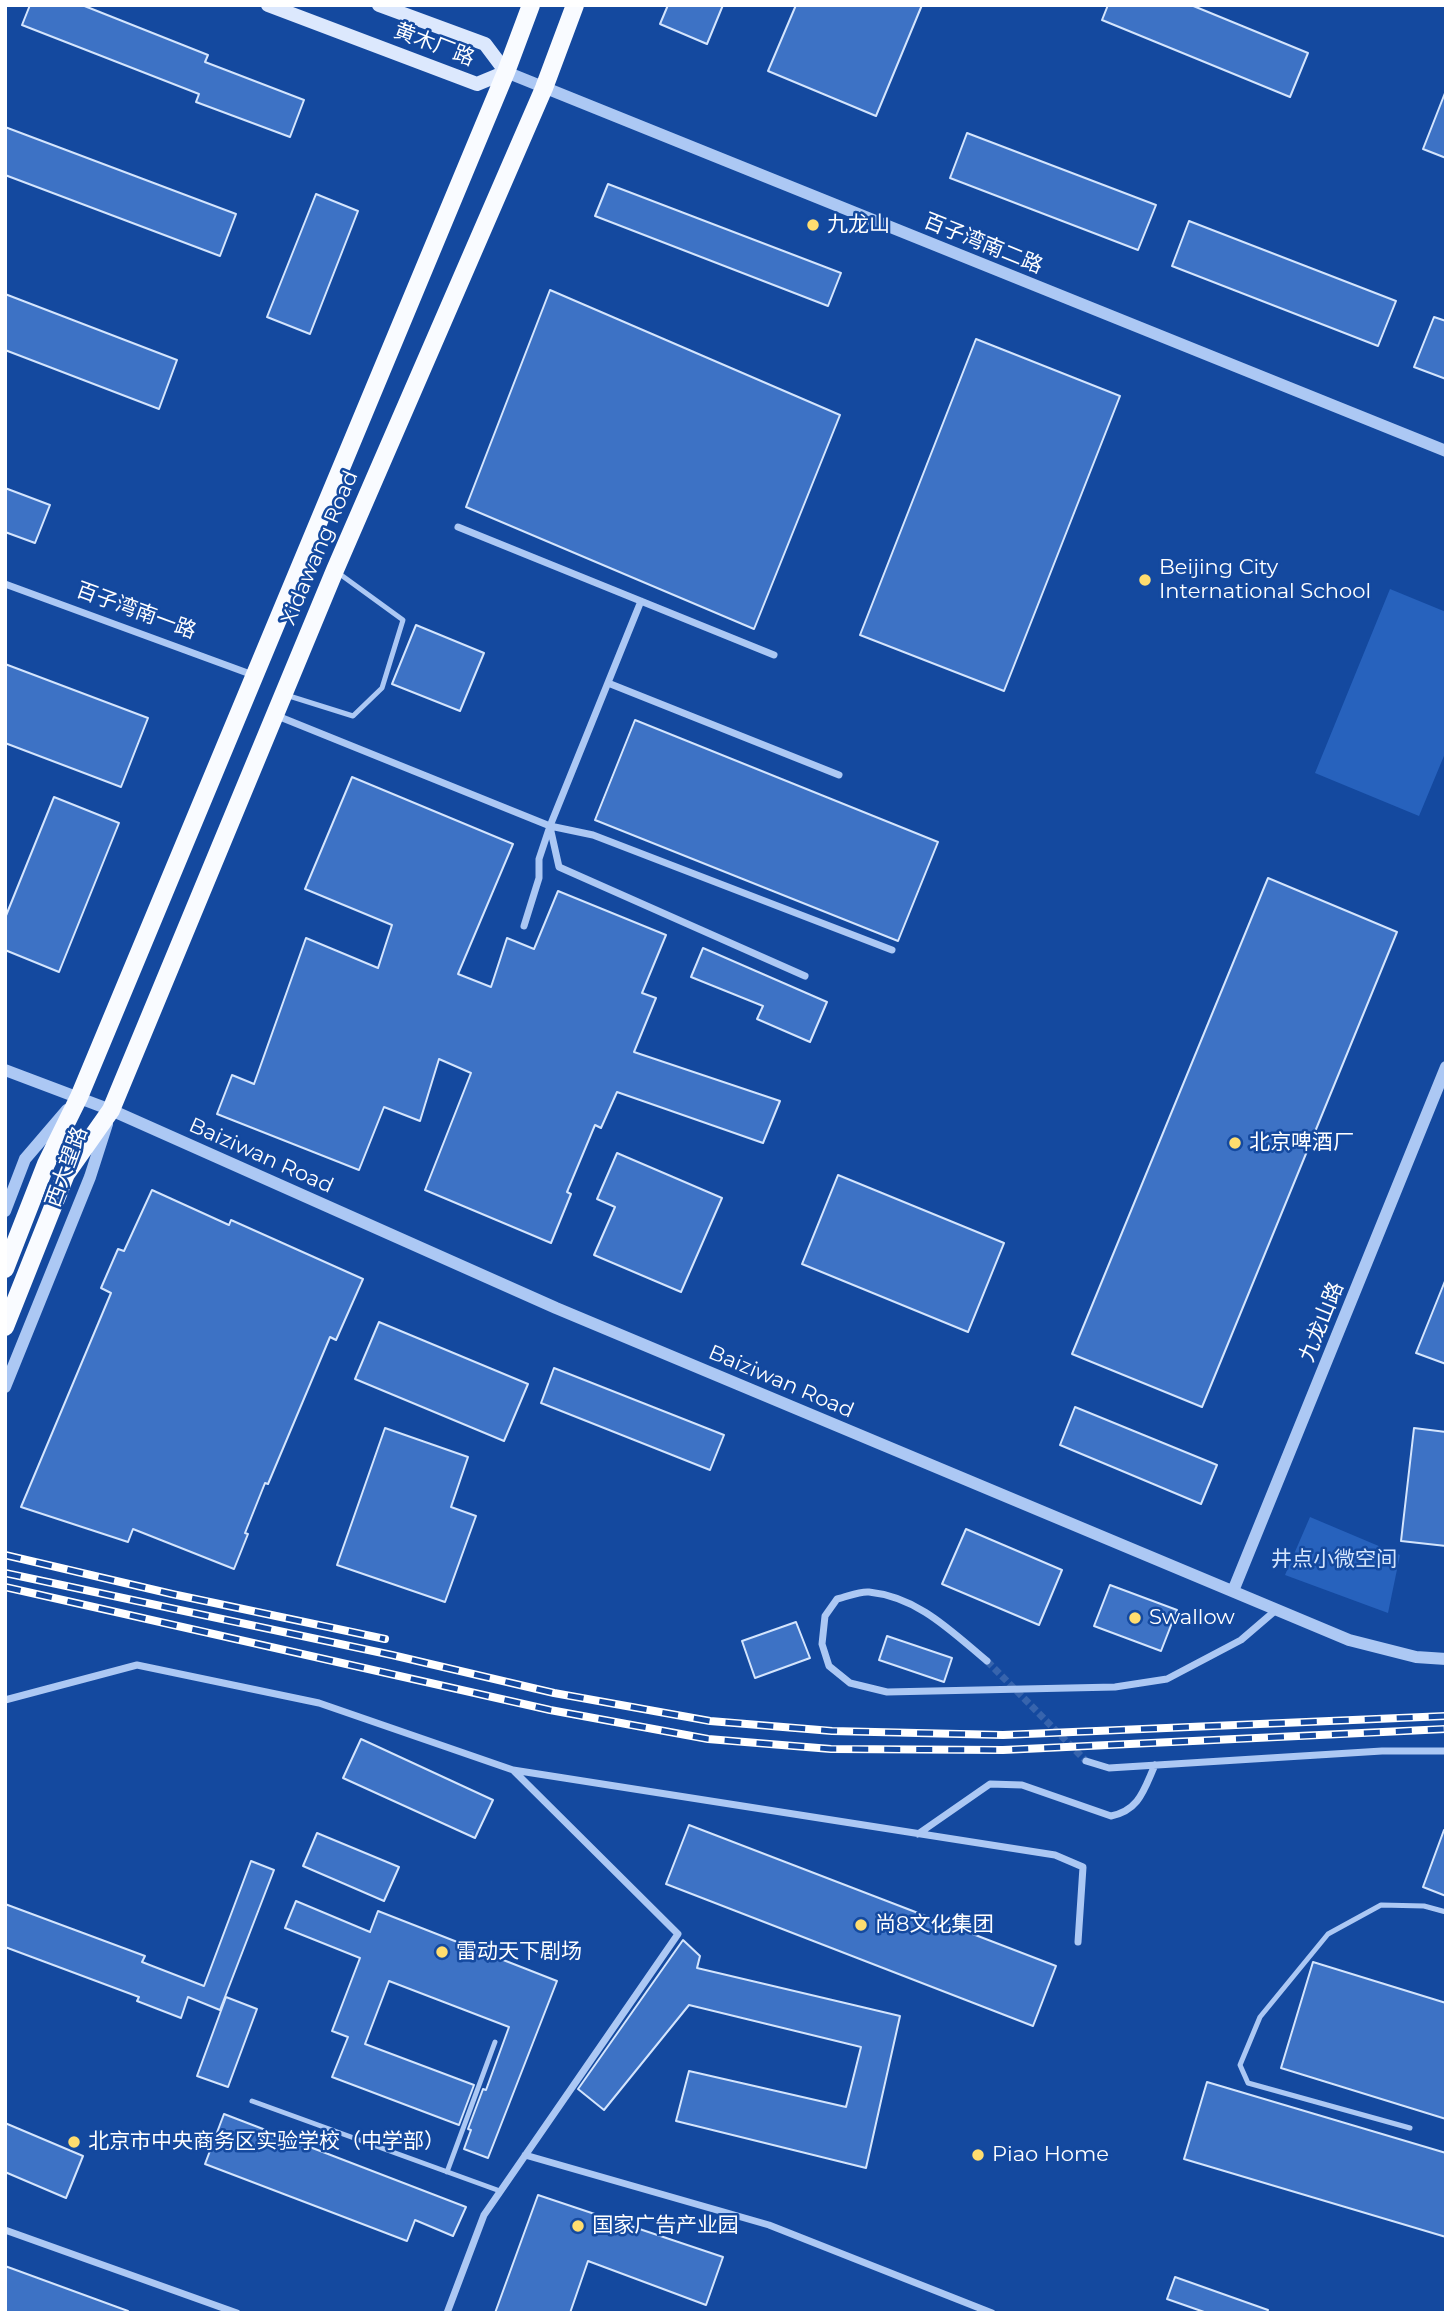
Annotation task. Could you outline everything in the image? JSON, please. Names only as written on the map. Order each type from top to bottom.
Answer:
[{"type":"main road","name":"黄木厂路","points":[[268,5],[477,84],[506,72]]},
{"type":"main road","points":[[379,5],[485,44],[506,72]]},
{"type":"main road","name":"Xidawang Road","points":[[79,1097],[506,72],[531,5]]},
{"type":"main road","name":"Xidawang Road","points":[[111,1110],[335,570],[544,88],[575,5]]},
{"type":"main road","name":"西大望路","points":[[5,1269],[46,1164],[79,1097]]},
{"type":"main road","name":"西大望路","points":[[5,1327],[66,1174],[111,1110]]},
{"type":"street","name":"百子湾南二路","points":[[506,72],[1446,451]]},
{"type":"street","points":[[458,527],[774,655]]},
{"type":"street","name":"百子湾南一路","points":[[5,583],[253,675]]},
{"type":"street","points":[[524,926],[539,878],[539,859],[550,826],[641,601]]},
{"type":"street","points":[[608,683],[839,775]]},
{"type":"street","points":[[274,715],[550,826],[593,835],[891,950]]},
{"type":"street","points":[[550,826],[559,867],[805,976]]},
{"type":"street","name":"九龙山路","points":[[1233,1591],[1440,1097],[1446,1068]]},
{"type":"street","points":[[5,1070],[79,1097]]},
{"type":"street","name":"Baiziwan Road","points":[[79,1097],[556,1308],[1349,1640],[1416,1657],[1446,1659]]},
{"type":"street","name":"西大望路","points":[[5,1211],[25,1159],[79,1097]]},
{"type":"street","name":"西大望路","points":[[5,1387],[90,1177],[111,1110]]},
{"type":"street","points":[[987,1661],[928,1612],[896,1598],[867,1592],[837,1600],[825,1616],[821,1644],[829,1666],[850,1683],[887,1692],[1115,1688],[1167,1679],[1241,1640],[1276,1609]]},
{"type":"street","points":[[5,1700],[137,1665],[319,1703],[513,1770],[1055,1855],[1083,1867],[1078,1942]]},
{"type":"street","points":[[1086,1761],[1109,1768],[1382,1751],[1446,1751]]},
{"type":"street","points":[[918,1834],[990,1784],[1022,1785],[1111,1816],[1125,1813],[1141,1798],[1155,1765]]},
{"type":"street","points":[[447,2313],[484,2215],[678,1934],[513,1770]]},
{"type":"street","points":[[525,2155],[769,2225],[992,2313]]},
{"type":"street","points":[[5,2230],[237,2313]]},
{"type":"lane","points":[[283,694],[353,716],[382,688],[403,620],[335,570]]},
{"type":"lane","points":[[1410,2128],[1248,2083],[1240,2065],[1260,2017],[1328,1934],[1381,1905],[1424,1906],[1446,1912]]},
{"type":"lane","points":[[447,2172],[495,2042]]},
{"type":"lane","points":[[252,2101],[500,2191]]},
{"type":"green space","points":[[1390,589],[1446,612],[1446,751],[1419,816],[1315,773]]},
{"type":"green space","name":"井点小微空间","points":[[1310,1517],[1400,1555],[1388,1613],[1285,1575]]},
{"type":"building","points":[[30,5],[82,5],[208,55],[205,62],[304,100],[290,137],[196,102],[199,94],[22,25]]},
{"type":"building","points":[[668,5],[723,5],[707,44],[660,24]]},
{"type":"building","points":[[796,5],[922,5],[876,116],[768,71]]},
{"type":"building","points":[[1108,5],[1191,5],[1308,53],[1290,97],[1102,20]]},
{"type":"building","points":[[1446,94],[1446,158],[1423,149]]},
{"type":"building","points":[[5,127],[236,214],[220,256],[5,175]]},
{"type":"building","points":[[967,133],[1156,205],[1138,250],[950,178]]},
{"type":"building","points":[[608,184],[841,273],[828,306],[595,216]]},
{"type":"building","points":[[316,194],[358,211],[310,334],[267,317]]},
{"type":"building","points":[[1189,221],[1396,301],[1378,346],[1172,266]]},
{"type":"building","points":[[550,290],[840,415],[754,629],[466,507]]},
{"type":"building","points":[[5,294],[177,360],[159,409],[5,350]]},
{"type":"building","points":[[1434,317],[1446,321],[1446,379],[1414,367]]},
{"type":"building","points":[[976,339],[1120,396],[1004,691],[860,635]]},
{"type":"building","points":[[5,488],[50,505],[35,543],[5,532]]},
{"type":"building","points":[[416,625],[484,653],[460,711],[392,684]]},
{"type":"building","points":[[5,664],[148,718],[121,787],[5,743]]},
{"type":"building","points":[[635,720],[938,842],[898,941],[595,820]]},
{"type":"building","points":[[352,777],[513,844],[458,974],[491,987],[507,938],[534,949],[558,891],[666,935],[642,993],[656,998],[634,1052],[780,1101],[763,1143],[617,1092],[601,1128],[595,1125],[567,1192],[571,1194],[551,1243],[425,1190],[471,1073],[439,1059],[420,1121],[384,1107],[359,1170],[217,1114],[232,1075],[254,1084],[306,938],[378,968],[392,925],[305,889]]},
{"type":"building","points":[[54,797],[119,823],[59,972],[5,950],[5,918]]},
{"type":"building","name":"北京啤酒厂","points":[[1268,878],[1397,932],[1202,1407],[1072,1354]]},
{"type":"building","points":[[703,948],[827,1002],[810,1042],[757,1019],[763,1006],[691,977]]},
{"type":"building","points":[[617,1153],[722,1198],[681,1292],[594,1255],[615,1207],[597,1199]]},
{"type":"building","points":[[838,1175],[1004,1243],[968,1332],[802,1264]]},
{"type":"building","points":[[152,1190],[229,1225],[231,1220],[363,1279],[336,1340],[330,1337],[268,1484],[265,1483],[234,1569],[133,1529],[128,1542],[21,1507],[111,1293],[101,1288],[118,1249],[124,1251]]},
{"type":"building","points":[[1446,1281],[1446,1364],[1416,1353]]},
{"type":"building","points":[[379,1322],[528,1384],[504,1441],[355,1379]]},
{"type":"building","points":[[554,1368],[724,1435],[710,1470],[541,1403]]},
{"type":"building","points":[[1075,1407],[1217,1465],[1201,1504],[1060,1445]]},
{"type":"building","points":[[385,1428],[468,1457],[451,1507],[476,1516],[445,1602],[337,1565]]},
{"type":"building","points":[[1414,1428],[1446,1432],[1446,1546],[1401,1541]]},
{"type":"building","points":[[966,1529],[1062,1570],[1039,1625],[942,1584]]},
{"type":"building","name":"Swallow","points":[[1110,1585],[1177,1610],[1161,1651],[1094,1626]]},
{"type":"building","points":[[796,1622],[810,1658],[755,1678],[742,1641]]},
{"type":"building","points":[[887,1636],[952,1658],[944,1682],[879,1660]]},
{"type":"building","points":[[361,1739],[493,1800],[475,1838],[343,1778]]},
{"type":"building","name":"尚8文化集团","points":[[689,1825],[1056,1966],[1033,2026],[666,1884]]},
{"type":"building","points":[[1444,1830],[1446,1831],[1446,1896],[1423,1887]]},
{"type":"building","points":[[317,1833],[399,1867],[384,1901],[303,1866]]},
{"type":"building","points":[[251,1861],[274,1870],[220,2010],[188,1997],[181,2018],[137,2001],[139,1997],[5,1947],[5,1904],[145,1956],[142,1962],[204,1986]]},
{"type":"building","points":[[296,1901],[370,1932],[378,1911],[557,1981],[488,2158],[464,2149],[471,2130],[468,2129],[483,2089],[486,2090],[509,2027],[389,1981],[365,2044],[474,2085],[459,2125],[332,2077],[348,2037],[332,2031],[360,1958],[285,1928]]},
{"type":"building","points":[[683,1940],[700,1956],[697,1968],[900,2016],[866,2168],[676,2121],[689,2071],[846,2107],[861,2047],[689,2005],[604,2110],[578,2089]]},
{"type":"building","points":[[1313,1962],[1446,2003],[1446,2119],[1281,2068]]},
{"type":"building","points":[[226,1997],[257,2009],[228,2087],[197,2076]]},
{"type":"building","points":[[1207,2082],[1446,2153],[1446,2237],[1184,2159]]},
{"type":"building","points":[[224,2114],[466,2207],[453,2236],[415,2220],[407,2241],[205,2164]]},
{"type":"building","points":[[5,2123],[83,2156],[66,2198],[5,2172]]},
{"type":"building","name":"国家广告产业园","points":[[538,2195],[723,2257],[706,2305],[588,2261],[570,2313],[495,2313]]},
{"type":"building","points":[[5,2266],[128,2311],[5,2313]]},
{"type":"building","points":[[1175,2277],[1268,2310],[1267,2313],[1207,2313],[1167,2299]]},
{"type":"tunnel","points":[[987,1661],[1086,1761]]},
{"type":"railway","points":[[5,1555],[385,1639]]},
{"type":"railway","points":[[5,1573],[392,1655],[554,1693],[710,1721],[832,1731],[1003,1735],[1446,1716]]},
{"type":"railway","points":[[5,1587],[550,1710],[708,1739],[831,1749],[1003,1750],[1446,1729]]},
{"type":"place","name":"九龙山","points":[[813,225]]},
{"type":"place","name":"Beijing City International School","points":[[1145,580]]},
{"type":"place","name":"北京啤酒厂","points":[[1235,1143]]},
{"type":"place","name":"Swallow","points":[[1135,1618]]},
{"type":"place","name":"尚8文化集团","points":[[861,1925]]},
{"type":"place","name":"雷动天下剧场","points":[[442,1952]]},
{"type":"place","name":"北京市中央商务区实验学校（中学部）","points":[[74,2142]]},
{"type":"place","name":"Piao Home","points":[[978,2155]]},
{"type":"place","name":"国家广告产业园","points":[[578,2226]]}]
